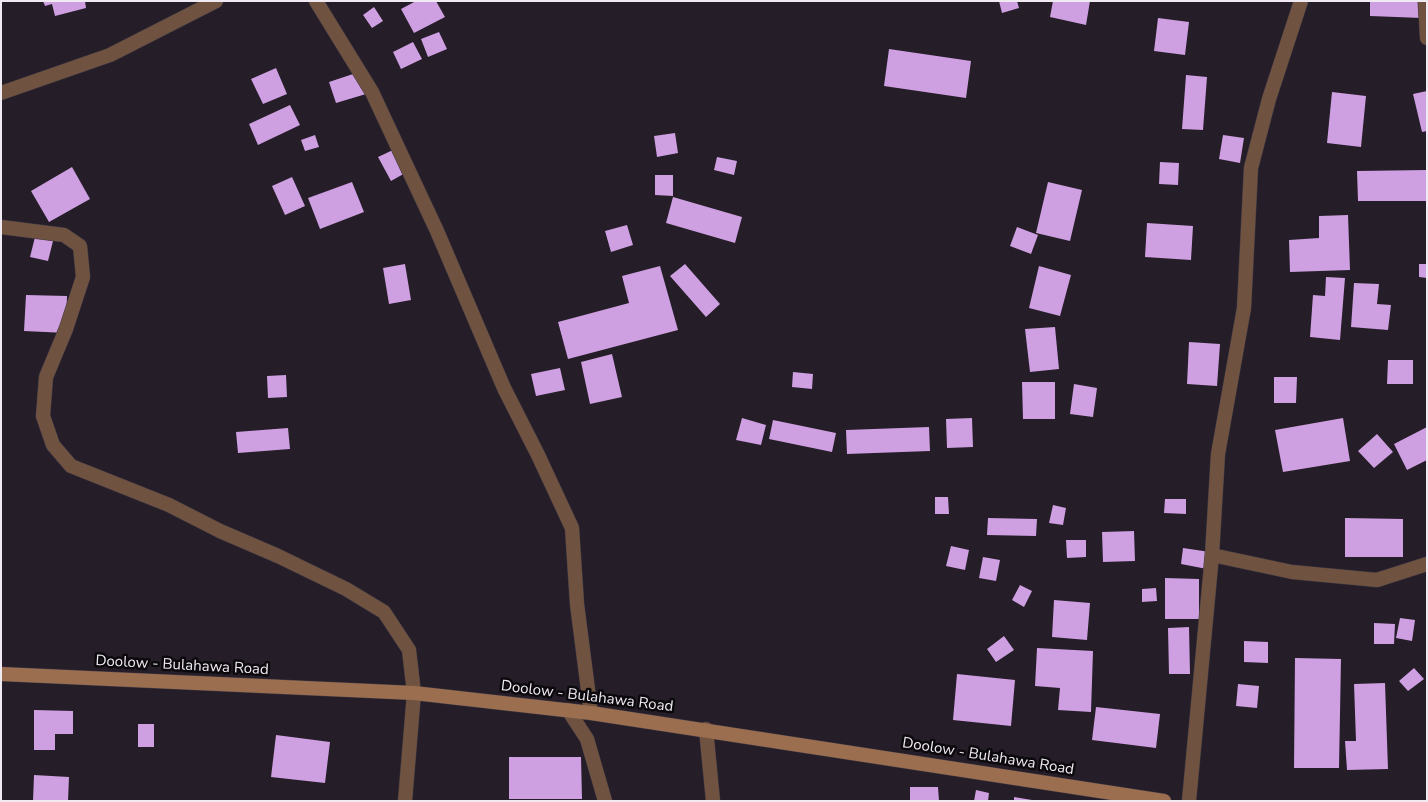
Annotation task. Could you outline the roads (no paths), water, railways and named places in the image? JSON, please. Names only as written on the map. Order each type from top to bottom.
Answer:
[{"type":"main road","name":"Doolow - Bulahawa Road","points":[[1,674],[414,693],[591,712],[1164,801]]},
{"type":"street","points":[[1,93],[110,55],[216,1]]},
{"type":"street","points":[[316,1],[372,92],[436,231],[504,388],[572,528],[577,604],[591,712]]},
{"type":"street","points":[[1189,801],[1212,555],[1218,454],[1244,308],[1251,168],[1269,99],[1301,1]]},
{"type":"street","points":[[1425,1],[1427,38]]},
{"type":"street","points":[[1,227],[64,235],[80,246],[83,277],[66,329],[46,378],[43,416],[54,445],[71,466],[169,505],[220,531],[278,556],[346,589],[384,612],[409,650],[414,693],[405,801]]},
{"type":"street","points":[[1212,555],[1292,572],[1377,580],[1427,564]]},
{"type":"street","points":[[568,710],[588,739],[605,801]]},
{"type":"street","points":[[706,729],[713,801]]}]
